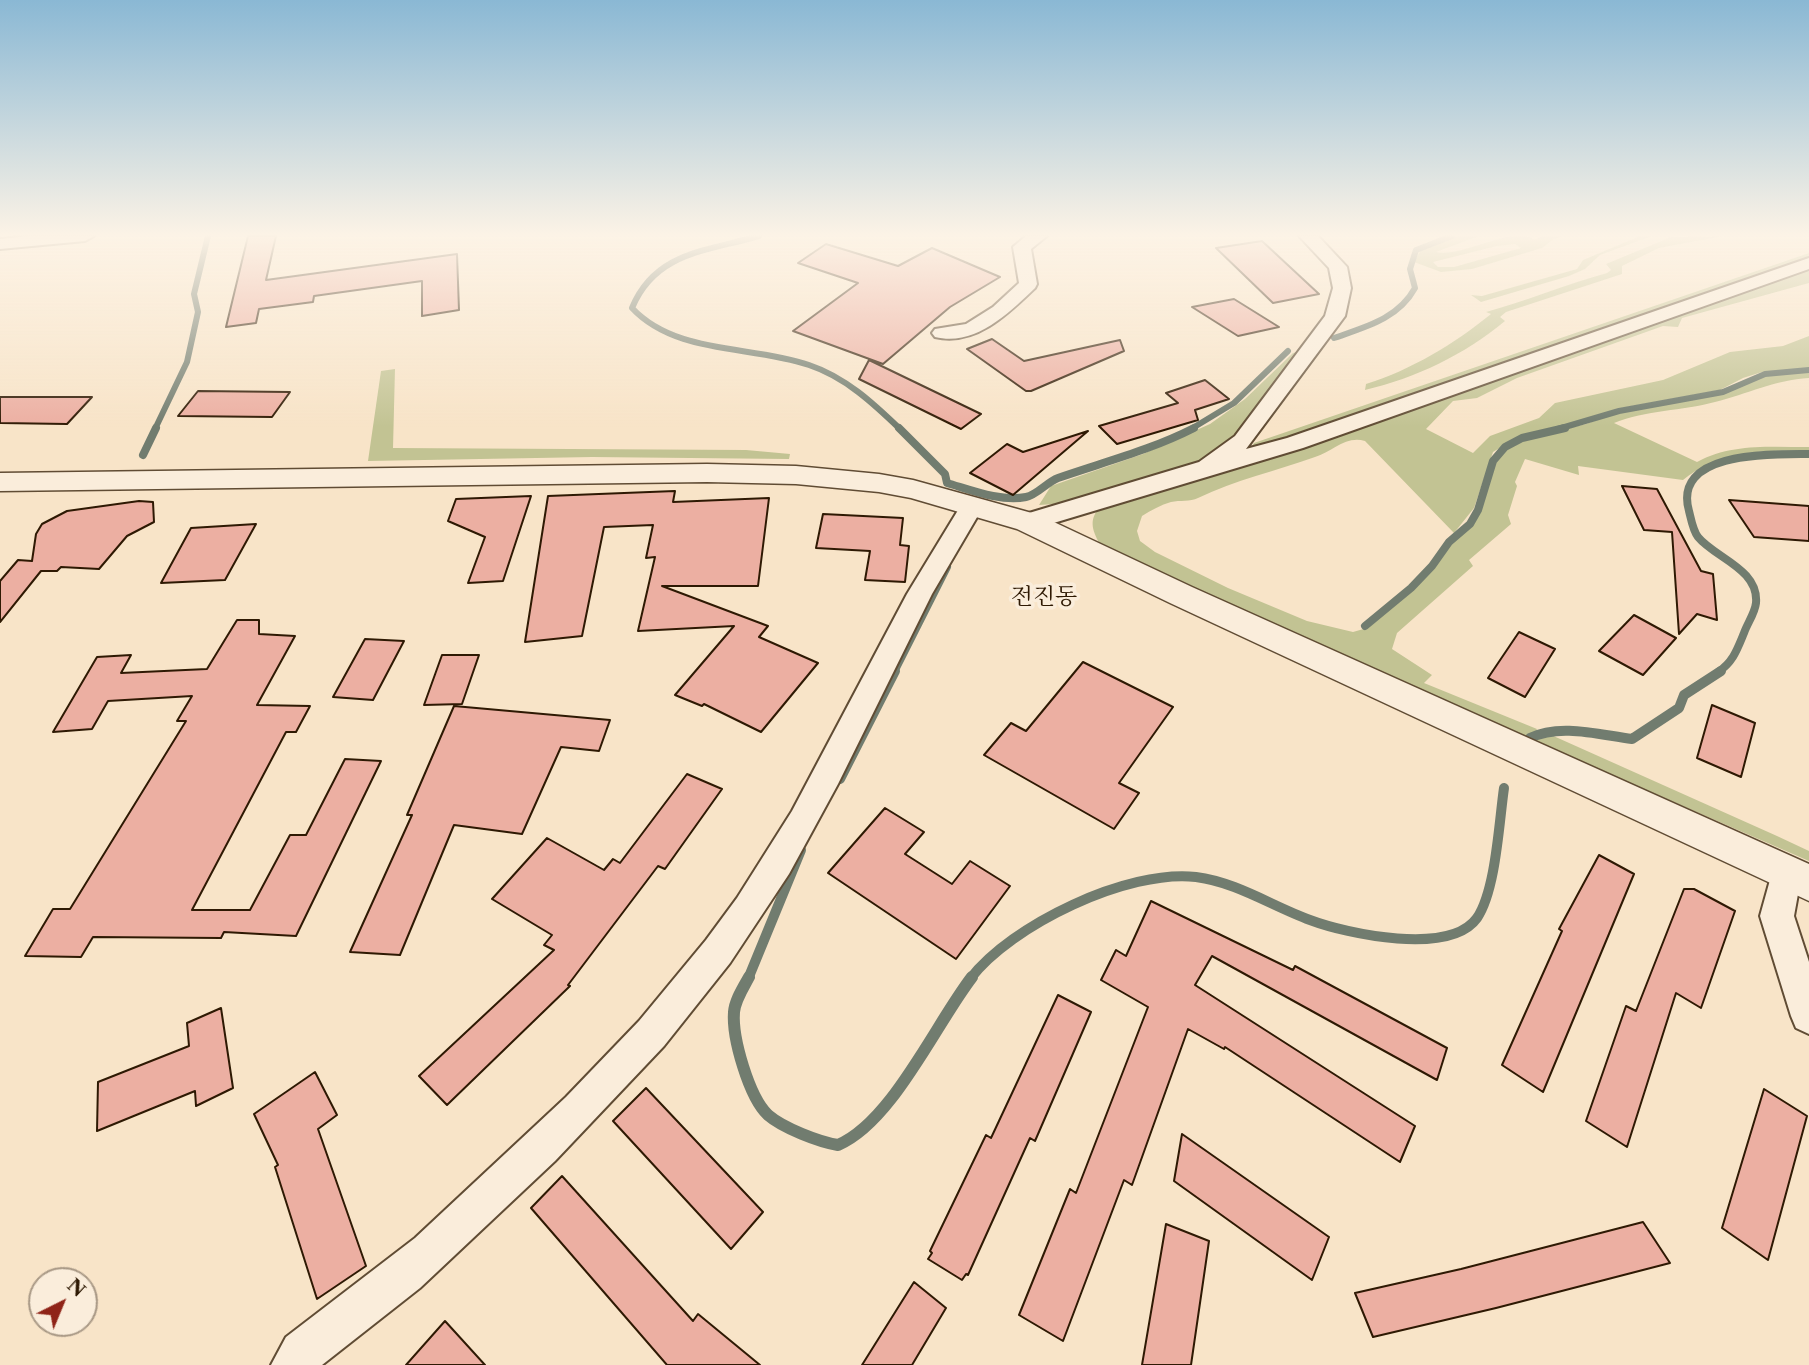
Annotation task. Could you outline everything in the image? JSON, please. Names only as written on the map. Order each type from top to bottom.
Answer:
[{"type":"street","points":[[942,333],[971,329],[1000,311],[1012,300]]},
{"type":"street","points":[[1207,467],[1243,441],[1335,316],[1339,300]]},
{"type":"street","points":[[1028,522],[1295,443],[1704,300]]},
{"type":"street","points":[[0,482],[753,474],[879,483],[913,489],[1028,522],[1798,878],[1777,916],[1809,1016]]},
{"type":"street","points":[[293,1365],[302,1353],[420,1261],[551,1139],[653,1032],[719,951],[778,863],[936,560],[971,507]]},
{"type":"green space","points":[[1526,300],[1544,300],[1506,312],[1500,317],[1505,321],[1439,364],[1403,379],[1365,390],[1366,384],[1416,364],[1447,346],[1491,314],[1486,312]]},
{"type":"green space","points":[[1673,300],[1690,300],[1250,450],[1254,443]]},
{"type":"green space","points":[[1715,300],[1748,300],[1682,318],[1678,327],[1663,326],[1517,378],[1477,398],[1453,401],[1426,429],[1473,453],[1490,436],[1539,418],[1555,403],[1663,380],[1730,352],[1783,346],[1809,336],[1809,368],[1762,372],[1720,390],[1616,409],[1582,421],[1519,436],[1493,452],[1474,508],[1454,533],[1365,441],[1358,440],[1345,442],[1321,455],[1195,499],[1171,502],[1142,516],[1137,531],[1140,541],[1155,552],[1228,588],[1307,621],[1353,632],[1367,628],[1413,589],[1450,543],[1472,525],[1480,511],[1495,461],[1507,448],[1524,439],[1586,424],[1620,412],[1724,393],[1767,375],[1809,372],[1809,378],[1773,384],[1702,405],[1614,423],[1697,462],[1724,452],[1752,447],[1809,447],[1809,451],[1758,452],[1727,457],[1697,470],[1683,480],[1578,466],[1579,475],[1525,459],[1515,482],[1517,486],[1508,515],[1511,524],[1469,560],[1473,566],[1397,633],[1392,649],[1432,675],[1424,683],[1537,729],[1534,735],[1539,737],[1549,734],[1777,836],[1809,851],[1809,861],[1419,691],[1101,546],[1093,522],[1099,508]]},
{"type":"green space","points":[[1304,350],[1238,436],[1201,466],[1070,503],[1039,505],[1051,486],[1143,454],[1210,424],[1245,399],[1293,353]]},
{"type":"green space","points":[[395,369],[393,448],[746,450],[790,454],[789,459],[592,457],[368,461],[381,371]]},
{"type":"building","points":[[233,300],[313,300],[313,302],[259,309],[256,323],[226,327]]},
{"type":"building","points":[[422,300],[459,300],[459,310],[422,316]]},
{"type":"building","points":[[835,300],[962,300],[883,364],[793,331]]},
{"type":"building","points":[[1235,300],[1279,327],[1238,336],[1192,307]]},
{"type":"building","points":[[1270,300],[1290,300],[1273,303]]},
{"type":"building","points":[[992,339],[1024,361],[1120,340],[1124,351],[1026,391],[967,349]]},
{"type":"building","points":[[869,360],[981,414],[961,429],[859,379]]},
{"type":"building","points":[[1205,380],[1229,399],[1195,410],[1198,420],[1117,444],[1099,426],[1178,403],[1166,393]]},
{"type":"building","points":[[198,391],[290,392],[272,417],[178,416]]},
{"type":"building","points":[[0,397],[92,397],[67,424],[0,423]]},
{"type":"building","points":[[1088,431],[1013,495],[970,473],[1007,444],[1023,452]]},
{"type":"building","points":[[1622,486],[1657,489],[1701,571],[1713,574],[1717,620],[1697,614],[1679,634],[1672,532],[1644,530]]},
{"type":"building","points":[[675,491],[673,502],[769,498],[758,586],[662,586],[768,626],[759,637],[818,663],[761,732],[704,704],[702,706],[675,695],[734,626],[638,631],[655,557],[646,558],[653,525],[604,527],[582,636],[525,642],[548,496]]},
{"type":"building","points":[[531,496],[503,581],[468,583],[485,537],[448,521],[456,499]]},
{"type":"building","points":[[1729,500],[1809,506],[1809,541],[1754,537]]},
{"type":"building","points":[[139,501],[153,502],[154,522],[127,536],[99,569],[61,567],[57,571],[41,571],[0,622],[0,581],[18,560],[32,561],[36,534],[42,524],[67,511]]},
{"type":"building","points":[[823,514],[903,518],[900,545],[909,546],[905,582],[865,580],[870,551],[816,548]]},
{"type":"building","points":[[256,524],[225,580],[161,583],[191,528]]},
{"type":"building","points":[[1634,615],[1676,638],[1643,675],[1599,651]]},
{"type":"building","points":[[237,620],[259,620],[259,634],[295,636],[257,705],[310,706],[296,732],[286,732],[192,910],[250,910],[290,835],[306,835],[345,759],[381,761],[296,936],[224,932],[221,938],[93,937],[81,957],[25,956],[53,909],[70,909],[186,721],[177,721],[192,696],[108,701],[92,729],[53,732],[97,657],[131,655],[121,673],[207,669]]},
{"type":"building","points":[[1519,632],[1555,649],[1525,697],[1488,678]]},
{"type":"building","points":[[365,639],[404,641],[373,700],[333,697]]},
{"type":"building","points":[[442,655],[479,655],[462,704],[424,705]]},
{"type":"building","points":[[1083,662],[1173,707],[1119,783],[1139,793],[1114,829],[984,755],[1011,723],[1026,731]]},
{"type":"building","points":[[1712,705],[1755,723],[1741,777],[1697,758]]},
{"type":"building","points":[[454,706],[610,720],[599,751],[561,747],[522,834],[454,825],[400,955],[350,952],[412,815],[407,815]]},
{"type":"building","points":[[687,774],[722,789],[665,869],[658,866],[568,985],[570,986],[447,1105],[419,1076],[554,950],[544,945],[552,935],[492,899],[547,838],[604,870],[613,859],[620,863]]},
{"type":"building","points":[[885,808],[924,832],[905,854],[952,884],[970,861],[1010,886],[956,959],[828,873]]},
{"type":"building","points":[[1599,855],[1634,874],[1543,1092],[1502,1065],[1562,931],[1559,929]]},
{"type":"building","points":[[1684,889],[1694,889],[1735,911],[1701,1008],[1676,993],[1627,1147],[1586,1121],[1626,1006],[1636,1011]]},
{"type":"building","points":[[1151,901],[1293,970],[1295,966],[1447,1048],[1437,1080],[1212,956],[1195,985],[1415,1126],[1400,1162],[1225,1047],[1224,1049],[1188,1029],[1132,1185],[1124,1180],[1063,1341],[1019,1315],[1070,1189],[1076,1193],[1148,1007],[1101,980],[1116,950],[1126,956]]},
{"type":"building","points":[[1058,995],[1091,1012],[1035,1141],[1030,1138],[968,1275],[962,1280],[928,1259],[932,1253],[930,1251],[986,1135],[991,1138]]},
{"type":"building","points":[[221,1008],[233,1088],[196,1106],[195,1091],[97,1131],[98,1082],[189,1046],[187,1023]]},
{"type":"building","points":[[315,1072],[337,1115],[318,1129],[366,1266],[317,1299],[275,1167],[278,1165],[254,1114]]},
{"type":"building","points":[[646,1088],[763,1212],[731,1249],[613,1121]]},
{"type":"building","points":[[1764,1089],[1807,1116],[1768,1260],[1722,1228]]},
{"type":"building","points":[[1182,1134],[1329,1237],[1312,1280],[1174,1181]]},
{"type":"building","points":[[562,1176],[693,1321],[698,1314],[760,1365],[667,1365],[531,1208]]},
{"type":"building","points":[[1643,1222],[1670,1263],[1373,1337],[1355,1293],[1461,1269]]},
{"type":"building","points":[[1166,1224],[1209,1241],[1191,1365],[1142,1365]]},
{"type":"building","points":[[914,1282],[946,1308],[912,1365],[862,1365]]},
{"type":"building","points":[[445,1321],[485,1365],[406,1365]]},
{"type":"waterway","points":[[155,429],[187,362],[198,312],[195,300]]},
{"type":"waterway","points":[[636,300],[632,308],[650,323],[670,334],[715,347],[787,359],[835,376],[858,392],[900,429]]},
{"type":"waterway","points":[[1334,338],[1390,315],[1407,300]]},
{"type":"waterway","points":[[1191,429],[1234,403],[1288,351]]},
{"type":"waterway","points":[[1558,429],[1619,411],[1723,392],[1765,374],[1809,370]]},
{"type":"waterway","points":[[143,455],[156,428]]},
{"type":"waterway","points":[[900,429],[945,474],[947,483],[986,494],[1016,498],[1030,496],[1058,478],[1144,449],[1194,428]]},
{"type":"waterway","points":[[1365,626],[1411,588],[1432,566],[1449,542],[1470,524],[1478,510],[1493,461],[1505,447],[1522,438],[1565,428]]},
{"type":"waterway","points":[[1718,672],[1731,660],[1739,645],[1755,607],[1755,591],[1751,581],[1735,565],[1705,544],[1696,534],[1689,511],[1688,491],[1695,477],[1710,467],[1729,460],[1772,454],[1809,454]]},
{"type":"waterway","points":[[894,672],[947,567]]},
{"type":"waterway","points":[[840,779],[895,671]]},
{"type":"waterway","points":[[1530,738],[1554,731],[1567,731],[1632,739],[1679,708],[1684,695],[1721,671]]},
{"type":"waterway","points":[[970,979],[1013,939],[1073,905],[1138,882],[1168,877],[1196,877],[1225,884],[1310,920],[1372,936],[1422,939],[1464,930],[1477,918],[1489,891],[1504,788]]},
{"type":"waterway","points":[[748,979],[801,850]]},
{"type":"waterway","points":[[748,979],[736,1003],[734,1023],[743,1066],[754,1095],[768,1115],[783,1125],[811,1138],[838,1145],[858,1133],[877,1116],[911,1070],[972,977]]},
{"type":"district","name":"전진동","points":[[1044,597]]}]
